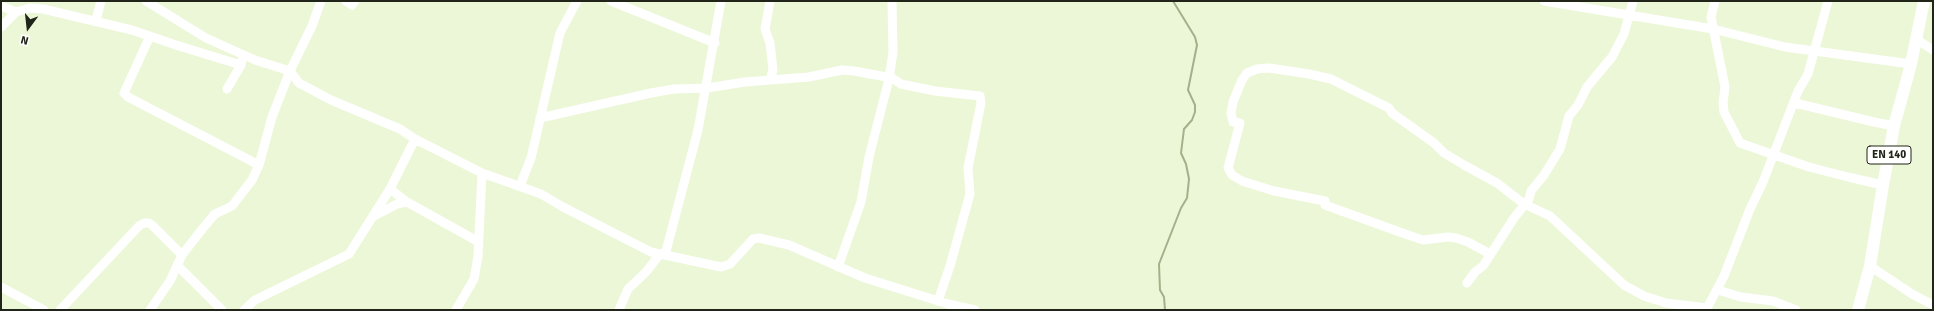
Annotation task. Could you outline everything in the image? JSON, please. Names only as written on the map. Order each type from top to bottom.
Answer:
[{"type":"main road","name":"EN 140","points":[[1858,310],[1870,266],[1894,126],[1911,64],[1924,1]]},
{"type":"street","points":[[96,20],[101,1]]},
{"type":"street","points":[[146,1],[206,38],[242,55],[290,71],[299,83],[331,100],[400,129],[415,139],[482,173],[541,194],[563,207],[651,252],[721,266],[730,264],[753,239],[759,238],[789,245],[865,278],[938,301],[975,310]]},
{"type":"street","points":[[150,310],[170,281],[182,255],[215,214],[232,206],[244,192],[259,165],[272,117],[290,71],[312,26],[321,1]]},
{"type":"street","points":[[346,1],[352,5],[355,1]]},
{"type":"street","points":[[520,186],[531,158],[560,33],[577,1]]},
{"type":"street","points":[[611,1],[714,43]]},
{"type":"street","points":[[619,310],[628,289],[663,254],[698,130],[707,88],[721,1]]},
{"type":"street","points":[[770,1],[765,28],[770,43],[773,70],[770,80]]},
{"type":"street","points":[[838,267],[862,202],[870,157],[889,79],[893,52],[892,1]]},
{"type":"street","points":[[1544,1],[1713,29],[1785,47],[1911,64]]},
{"type":"street","points":[[1467,284],[1475,272],[1483,266],[1524,204],[1529,199],[1532,191],[1560,149],[1569,116],[1578,105],[1587,87],[1612,57],[1624,34],[1634,1]]},
{"type":"street","points":[[1715,1],[1710,17],[1725,87],[1723,103],[1724,112],[1740,143],[1773,155],[1848,178],[1883,185]]},
{"type":"street","points":[[1490,254],[1468,242],[1456,238],[1448,237],[1423,240],[1325,205],[1324,201],[1274,191],[1242,181],[1232,175],[1228,168],[1240,123],[1233,122],[1231,113],[1233,102],[1242,80],[1247,73],[1257,69],[1269,68],[1321,76],[1331,79],[1389,108],[1392,113],[1434,143],[1444,153],[1464,166],[1497,183],[1524,204],[1550,216],[1624,286],[1644,296],[1666,303],[1706,309],[1718,290],[1795,102],[1798,91],[1808,74],[1828,1]]},
{"type":"street","points":[[1,6],[16,12]]},
{"type":"street","points":[[1,27],[16,12],[30,8],[44,9],[96,20],[132,30],[241,65]]},
{"type":"street","points":[[150,36],[124,93],[128,97],[259,165]]},
{"type":"street","points":[[1916,39],[1933,50]]},
{"type":"street","points":[[227,89],[241,65],[242,55]]},
{"type":"street","points":[[540,118],[674,89],[707,88],[745,82],[809,78],[842,70],[854,71],[889,79],[892,78],[901,84],[929,90],[980,96],[981,103],[968,168],[970,194],[950,266],[938,301]]},
{"type":"street","points":[[1795,102],[1894,126]]},
{"type":"street","points":[[244,310],[255,300],[349,254],[390,189],[415,139]]},
{"type":"street","points":[[456,310],[474,279],[478,256],[482,173]]},
{"type":"street","points":[[390,189],[407,202],[478,241]]},
{"type":"street","points":[[372,217],[396,204],[407,202]]},
{"type":"street","points":[[60,310],[139,226],[144,223],[149,223],[153,226],[182,255]]},
{"type":"street","points":[[177,265],[222,310]]},
{"type":"street","points":[[1870,266],[1912,294],[1933,305]]},
{"type":"street","points":[[1,287],[44,310]]},
{"type":"street","points":[[1718,290],[1741,297],[1773,301],[1796,310]]},
{"type":"waterway","points":[[1165,310],[1164,297],[1160,290],[1159,264],[1181,208],[1187,198],[1189,179],[1186,164],[1181,153],[1184,129],[1192,120],[1195,112],[1195,105],[1188,90],[1197,45],[1195,37],[1173,1]]}]
